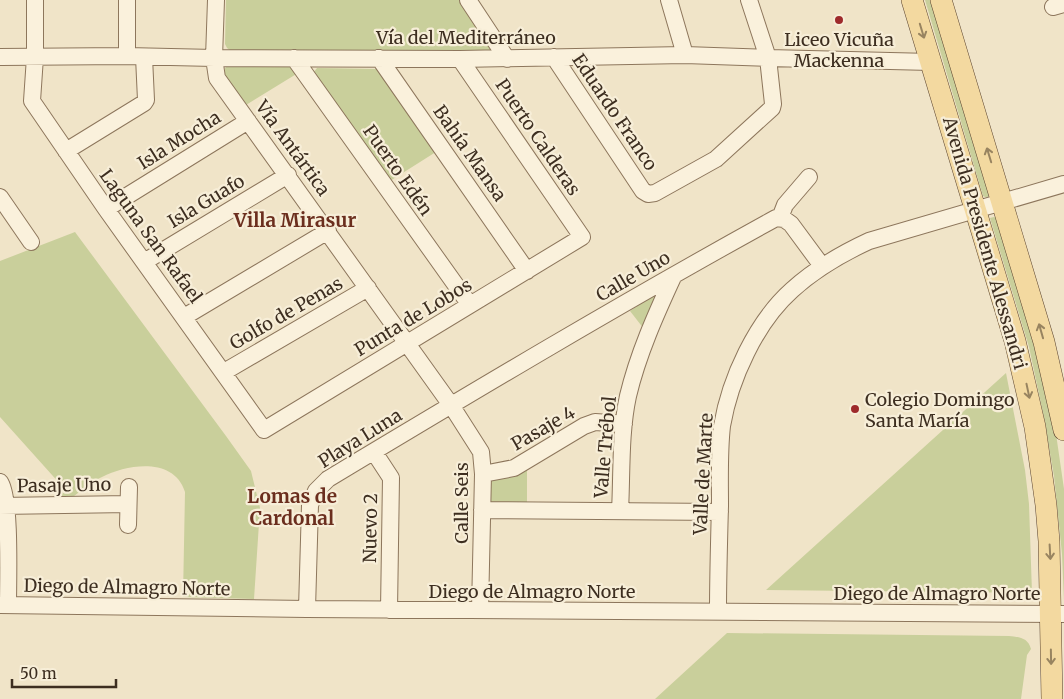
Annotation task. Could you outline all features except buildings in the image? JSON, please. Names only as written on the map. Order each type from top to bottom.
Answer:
[{"type":"main road","name":"Avenida Presidente Alessandri","points":[[912,0],[1015,341],[1035,427],[1047,514],[1057,614],[1052,699]]},
{"type":"main road","name":"Avenida Presidente Alessandri","points":[[941,0],[1044,342],[1064,430]]},
{"type":"street","name":"Laguna San Rafael","points":[[35,0],[35,57],[32,101],[106,209],[264,430]]},
{"type":"street","points":[[127,0],[127,56]]},
{"type":"street","name":"Vía Antártica","points":[[216,0],[214,58],[217,78],[451,405]]},
{"type":"street","points":[[468,0],[507,59]]},
{"type":"street","points":[[669,0],[685,55]]},
{"type":"street","points":[[749,0],[768,58]]},
{"type":"street","name":"Vía del Mediterráneo","points":[[0,57],[127,56],[507,59],[685,55],[931,62]]},
{"type":"street","points":[[66,151],[144,104],[146,100],[144,57]]},
{"type":"street","name":"Eduardo Franco","points":[[554,57],[643,190],[648,194],[655,193],[716,159],[772,108],[768,58]]},
{"type":"street","name":"Puerto Edén","points":[[294,58],[470,306]]},
{"type":"street","name":"Bahía Mansa","points":[[379,58],[527,270]]},
{"type":"street","name":"Puerto Calderas","points":[[460,59],[582,237]]},
{"type":"street","name":"Isla Mocha","points":[[106,209],[248,120]]},
{"type":"street","name":"Isla Guafo","points":[[144,262],[288,175]]},
{"type":"street","points":[[809,177],[785,205],[780,218],[790,224],[822,266]]},
{"type":"street","name":"Valle de Marte","points":[[718,612],[722,426],[734,381],[753,341],[778,305],[790,291],[822,266],[869,241],[1064,184]]},
{"type":"street","points":[[2,202],[31,242]]},
{"type":"street","name":"Calle Uno","points":[[451,405],[674,274],[776,218],[780,218]]},
{"type":"street","points":[[184,317],[328,231]]},
{"type":"street","name":"Punta de Lobos","points":[[264,430],[582,237]]},
{"type":"street","name":"Valle Trébol","points":[[620,511],[624,424],[628,397],[654,320],[674,274]]},
{"type":"street","name":"Golfo de Penas","points":[[224,372],[368,288]]},
{"type":"street","name":"Playa Luna","points":[[307,609],[310,504],[312,498],[328,479],[451,405]]},
{"type":"street","name":"Calle Seis","points":[[451,405],[482,452],[480,610]]},
{"type":"street","name":"Pasaje 4","points":[[483,474],[514,468],[584,426],[595,422],[624,424]]},
{"type":"street","name":"Nuevo 2","points":[[374,452],[391,478],[389,610]]},
{"type":"street","points":[[0,482],[2,485],[3,506],[4,605]]},
{"type":"street","name":"Pasaje Uno","points":[[128,525],[129,487]]},
{"type":"street","name":"Pasaje Uno","points":[[3,506],[128,504]]},
{"type":"street","points":[[482,510],[720,512]]},
{"type":"street","name":"Diego de Almagro Norte","points":[[4,605],[389,610],[1057,614]]},
{"type":"green space","points":[[226,0],[462,0],[494,47],[491,51],[231,51],[225,44]]},
{"type":"green space","points":[[925,0],[933,0],[990,194],[987,198],[983,196]]},
{"type":"green space","points":[[229,65],[290,67],[296,69],[298,73],[246,105],[224,74],[225,68]]},
{"type":"green space","points":[[317,68],[378,69],[439,150],[390,181],[313,73]]},
{"type":"green space","points":[[997,217],[1034,334],[1055,427],[1064,489],[1064,601],[1062,554],[1054,476],[1043,413],[1029,347],[990,218]]},
{"type":"green space","points":[[75,232],[251,471],[260,508],[254,599],[183,597],[185,492],[179,481],[171,473],[161,468],[149,466],[124,469],[98,479],[70,499],[62,498],[61,485],[0,417],[0,261]]},
{"type":"green space","points":[[658,294],[644,329],[630,311],[653,295]]},
{"type":"green space","points":[[1006,373],[1025,470],[1029,504],[1032,593],[766,590]]},
{"type":"green space","points":[[527,466],[527,503],[488,503],[490,478]]},
{"type":"green space","points":[[727,633],[1009,636],[1023,639],[1028,642],[1031,649],[1027,655],[1021,699],[655,699]]},
{"type":"place","name":"Liceo Vicuña Mackenna","points":[[839,20]]},
{"type":"place","name":"Colegio Domingo Santa María","points":[[855,409]]},
{"type":"district","name":"Villa Mirasur","points":[[295,220]]},
{"type":"district","name":"Lomas de Cardonal","points":[[292,507]]}]
